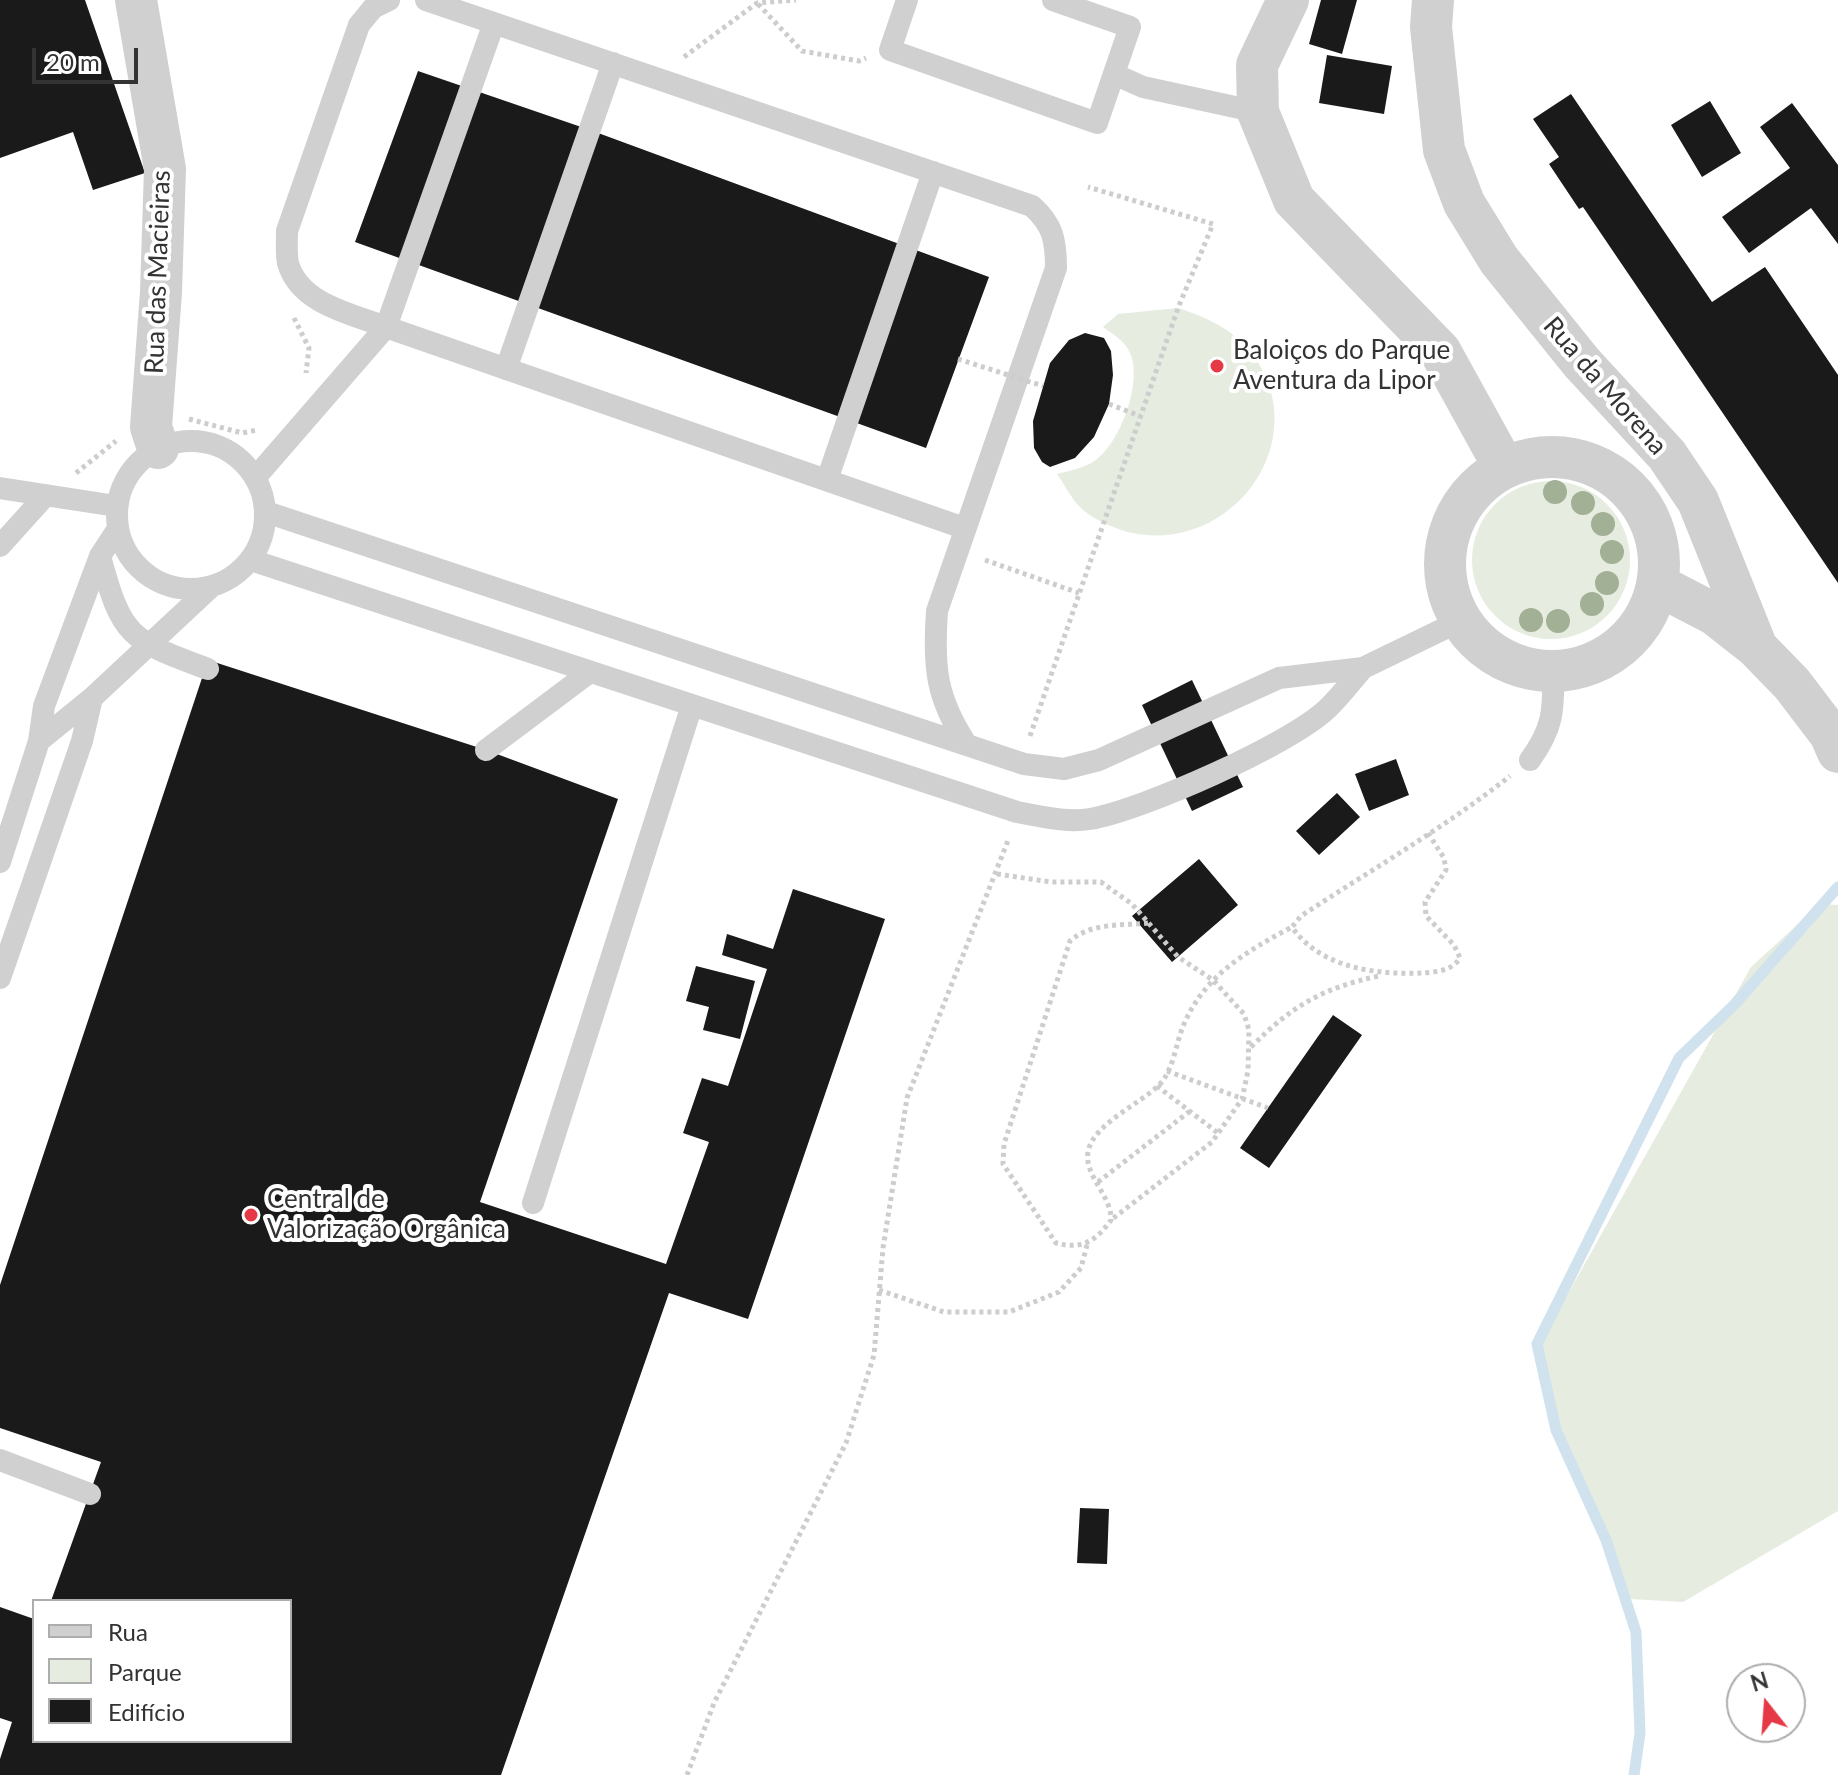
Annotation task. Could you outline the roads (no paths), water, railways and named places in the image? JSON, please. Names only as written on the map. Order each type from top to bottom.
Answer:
[{"type":"street","name":"Rua das Macieiras","points":[[136,0],[165,169],[155,438]]},
{"type":"street","points":[[1288,0],[1257,65],[1258,112],[1294,200],[1440,351],[1504,467]]},
{"type":"street","name":"Rua da Morena","points":[[1433,0],[1431,27],[1444,150],[1464,203],[1499,260],[1582,363],[1667,455],[1698,501],[1757,648],[1792,684],[1830,734],[1838,752]]},
{"type":"street","points":[[1537,457],[1571,458],[1603,469],[1631,490],[1650,518],[1657,540],[1658,585],[1645,619],[1621,647],[1589,665],[1553,672],[1516,666],[1485,648],[1460,621],[1446,588],[1445,552],[1454,518],[1475,489],[1504,467],[1537,457]]},
{"type":"street","points":[[1658,585],[1714,614],[1757,648]]},
{"type":"lane","points":[[389,0],[373,8],[359,25],[287,231],[288,262],[298,283],[318,301],[386,327],[964,528]]},
{"type":"lane","points":[[426,0],[1032,206],[1048,220],[1056,242],[1056,268],[937,611],[934,655],[940,697],[967,745]]},
{"type":"lane","points":[[907,0],[890,50],[1097,123],[1130,27],[1053,0]]},
{"type":"lane","points":[[255,478],[386,327],[494,23]]},
{"type":"lane","points":[[506,369],[613,63]]},
{"type":"lane","points":[[1116,75],[1143,87],[1258,112]]},
{"type":"lane","points":[[827,480],[933,172]]},
{"type":"lane","points":[[155,438],[207,442],[229,451],[248,467],[255,478],[261,488],[266,512],[262,537],[251,560],[233,577],[211,587],[186,590],[163,585],[142,572],[126,553],[117,530],[116,506],[123,482],[155,438]]},
{"type":"lane","points":[[0,488],[116,506]]},
{"type":"lane","points":[[0,546],[46,495]]},
{"type":"lane","points":[[266,512],[1024,764],[1064,769],[1099,760],[1279,678],[1363,668],[1460,621]]},
{"type":"lane","points":[[0,862],[39,741],[44,706],[100,556],[117,530]]},
{"type":"lane","points":[[100,556],[115,609],[147,647],[208,669]]},
{"type":"lane","points":[[251,560],[1017,812],[1088,820],[1181,787],[1282,739],[1325,711],[1363,668]]},
{"type":"lane","points":[[39,741],[92,698],[211,587]]},
{"type":"lane","points":[[486,750],[590,672]]},
{"type":"lane","points":[[1530,760],[1548,735],[1553,712],[1553,672]]},
{"type":"lane","points":[[0,978],[82,741],[92,698]]},
{"type":"lane","points":[[533,1203],[692,705]]},
{"type":"lane","points":[[0,1460],[90,1494]]},
{"type":"waterway","points":[[1634,1775],[1640,1733],[1636,1632],[1606,1540],[1556,1430],[1537,1344],[1679,1058],[1734,1005],[1838,887]]},
{"type":"place","name":"Baloiços do Parque Aventura da Lipor","points":[[1217,366]]},
{"type":"place","name":"Central de Valorização Orgânica","points":[[251,1215]]}]
